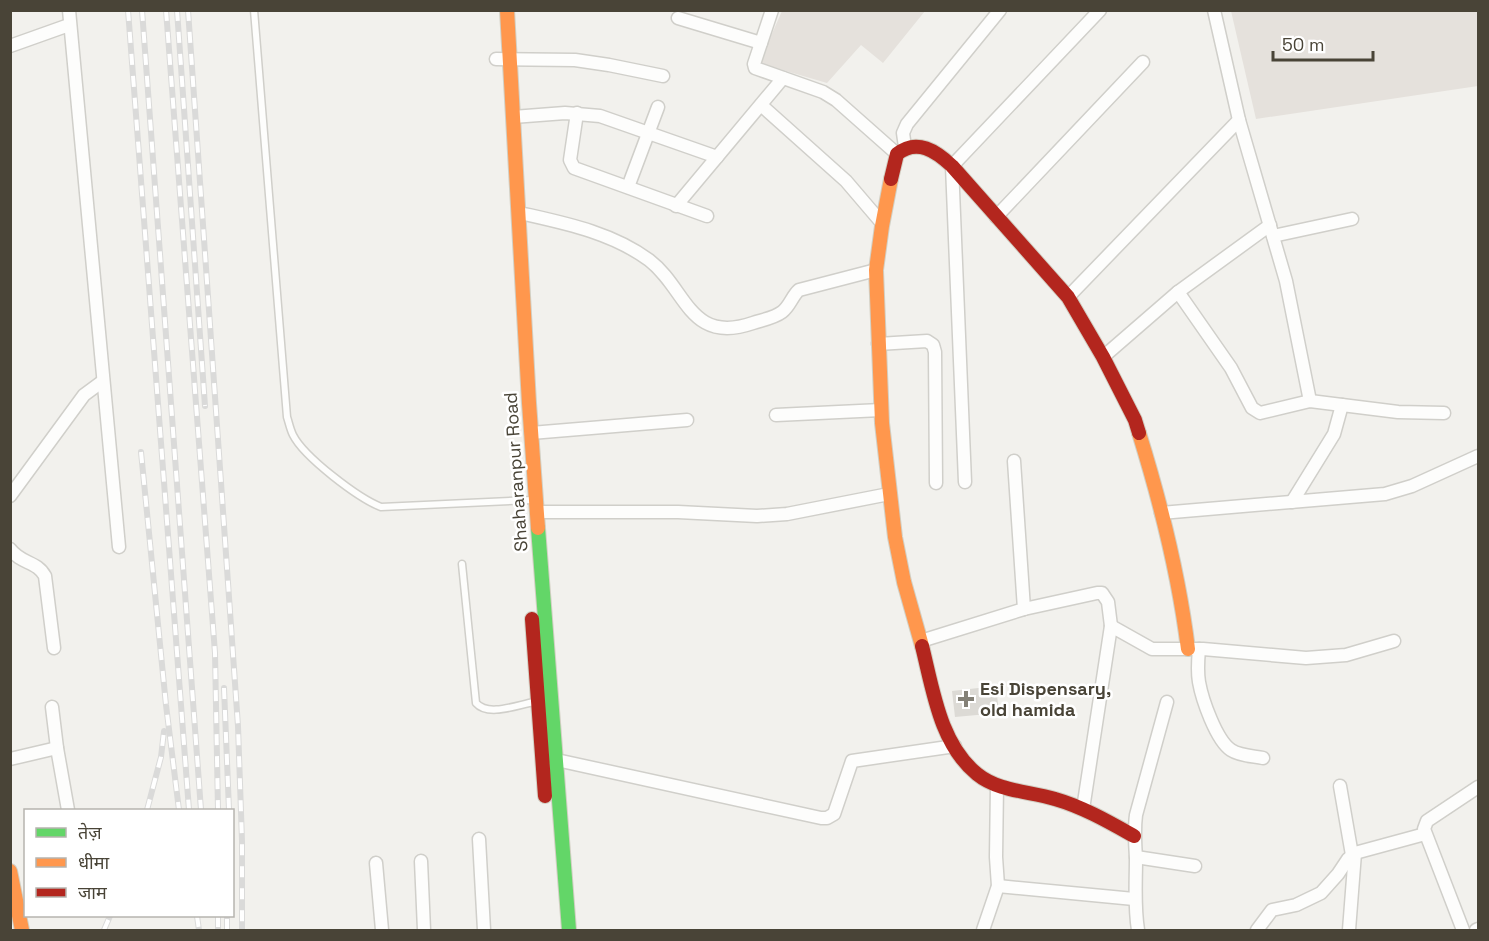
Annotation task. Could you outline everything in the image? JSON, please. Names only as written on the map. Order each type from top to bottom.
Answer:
[{"type":"main road","name":"Shaharanpur Road","points":[[494,10],[513,117],[520,213],[531,433],[537,701],[556,930]]},
{"type":"main road","name":"Shaharanpur Road","points":[[507,10],[503,59],[533,504],[569,930]]},
{"type":"main road","points":[[1134,836],[1083,809],[1053,798],[997,785],[978,776],[954,746],[944,727],[929,680],[902,573],[889,494],[880,410],[876,270],[881,222],[901,151],[909,145],[928,149],[941,155],[952,166],[1068,297],[1103,357],[1135,420],[1161,513],[1194,649]]},
{"type":"main road","points":[[10,871],[22,930]]},
{"type":"street","points":[[69,10],[119,547]]},
{"type":"street","points":[[772,10],[754,68],[807,85],[836,100],[901,151]]},
{"type":"street","points":[[901,151],[903,133],[907,124],[1000,10]]},
{"type":"street","points":[[965,482],[952,166],[1100,10]]},
{"type":"street","points":[[1215,10],[1239,120],[1286,281],[1310,401]]},
{"type":"street","points":[[678,18],[761,43]]},
{"type":"street","points":[[10,46],[69,25]]},
{"type":"street","points":[[503,59],[576,60],[609,64],[663,76]]},
{"type":"street","points":[[996,217],[1143,62]]},
{"type":"street","points":[[676,206],[783,78]]},
{"type":"street","points":[[761,105],[846,182],[881,222]]},
{"type":"street","points":[[628,187],[658,107]]},
{"type":"street","points":[[577,113],[570,160],[572,167],[707,216]]},
{"type":"street","points":[[513,117],[577,113],[600,116],[717,157]]},
{"type":"street","points":[[1068,297],[1239,120]]},
{"type":"street","points":[[520,213],[581,227],[640,255],[655,266],[702,322],[718,327],[735,328],[769,318],[784,311],[800,290],[876,270]]},
{"type":"street","points":[[1103,357],[1178,292],[1272,230],[1352,219]]},
{"type":"street","points":[[1178,292],[1231,368],[1254,410],[1260,413],[1310,401],[1398,412],[1444,413]]},
{"type":"street","points":[[878,344],[927,341],[933,345],[935,352],[936,483]]},
{"type":"street","points":[[10,496],[84,395],[103,381]]},
{"type":"street","points":[[1292,502],[1334,434],[1342,405]]},
{"type":"street","points":[[776,415],[880,410]]},
{"type":"street","points":[[531,433],[687,420]]},
{"type":"street","points":[[1161,513],[1385,494],[1412,486],[1479,456]]},
{"type":"street","points":[[1014,460],[1024,609]]},
{"type":"street","points":[[533,504],[757,516],[787,514],[889,494]]},
{"type":"street","points":[[10,549],[18,559],[39,567],[45,576],[54,648]]},
{"type":"street","points":[[921,641],[1024,609],[1102,593],[1108,602],[1112,626],[1083,809]]},
{"type":"street","points":[[1112,626],[1152,649],[1194,649],[1306,658],[1346,655],[1394,641]]},
{"type":"street","points":[[1194,649],[1199,683],[1219,736],[1231,750],[1263,758]]},
{"type":"street","points":[[1138,930],[1134,899],[1136,815],[1167,702]]},
{"type":"street","points":[[52,707],[68,809]]},
{"type":"street","points":[[542,757],[827,818],[834,814],[852,761],[954,746]]},
{"type":"street","points":[[10,759],[57,748]]},
{"type":"street","points":[[983,930],[998,886],[997,785]]},
{"type":"street","points":[[1340,786],[1353,854],[1349,930]]},
{"type":"street","points":[[1462,930],[1424,829],[1427,821],[1479,787]]},
{"type":"street","points":[[1257,930],[1272,910],[1296,905],[1321,893],[1332,883],[1353,854],[1425,834]]},
{"type":"street","points":[[479,839],[484,930]]},
{"type":"street","points":[[1136,857],[1195,866]]},
{"type":"street","points":[[421,861],[424,930]]},
{"type":"street","points":[[376,864],[382,930]]},
{"type":"street","points":[[998,886],[1134,899]]},
{"type":"lane","points":[[254,10],[287,417],[293,437],[311,457],[360,497],[381,507],[533,504]]},
{"type":"lane","points":[[462,564],[476,703],[482,709],[490,710],[537,701]]},
{"type":"shaded area","points":[[782,11],[925,11],[883,63],[861,45],[827,83],[759,63]]},
{"type":"shaded area","points":[[1231,11],[1478,11],[1478,86],[1256,119]]},
{"type":"building","points":[[996,686],[999,713],[955,717],[952,691]]},
{"type":"railway","points":[[128,10],[189,809]]},
{"type":"railway","points":[[142,10],[201,809]]},
{"type":"railway","points":[[166,10],[215,653],[218,809]]},
{"type":"railway","points":[[177,10],[205,406]]},
{"type":"railway","points":[[188,10],[238,726],[242,930]]},
{"type":"railway","points":[[141,452],[166,705],[179,809]]},
{"type":"railway","points":[[224,688],[229,809]]},
{"type":"railway","points":[[147,809],[161,757],[164,731]]},
{"type":"railway","points":[[104,930],[110,917]]},
{"type":"railway","points":[[197,917],[199,930]]},
{"type":"railway","points":[[218,917],[218,930]]},
{"type":"railway","points":[[227,917],[227,930]]},
{"type":"traffic: fast","points":[[538,528],[569,930]]},
{"type":"traffic: slow","points":[[507,10],[538,528]]},
{"type":"traffic: slow","points":[[891,179],[876,270],[882,423],[895,537],[904,582],[922,646]]},
{"type":"traffic: slow","points":[[1139,433],[1168,540],[1180,594],[1188,649]]},
{"type":"traffic: slow","points":[[10,871],[22,930]]},
{"type":"traffic: jam","points":[[891,179],[897,154],[912,147],[933,151],[952,166],[1068,297],[1103,357],[1135,420],[1139,433]]},
{"type":"traffic: jam","points":[[532,619],[545,796]]},
{"type":"traffic: jam","points":[[922,646],[934,698],[946,732],[964,762],[977,774],[1005,788],[1045,796],[1076,806],[1134,836]]},
{"type":"place","name":"Esi Dispensary, old hamida","points":[[966,699]]}]
